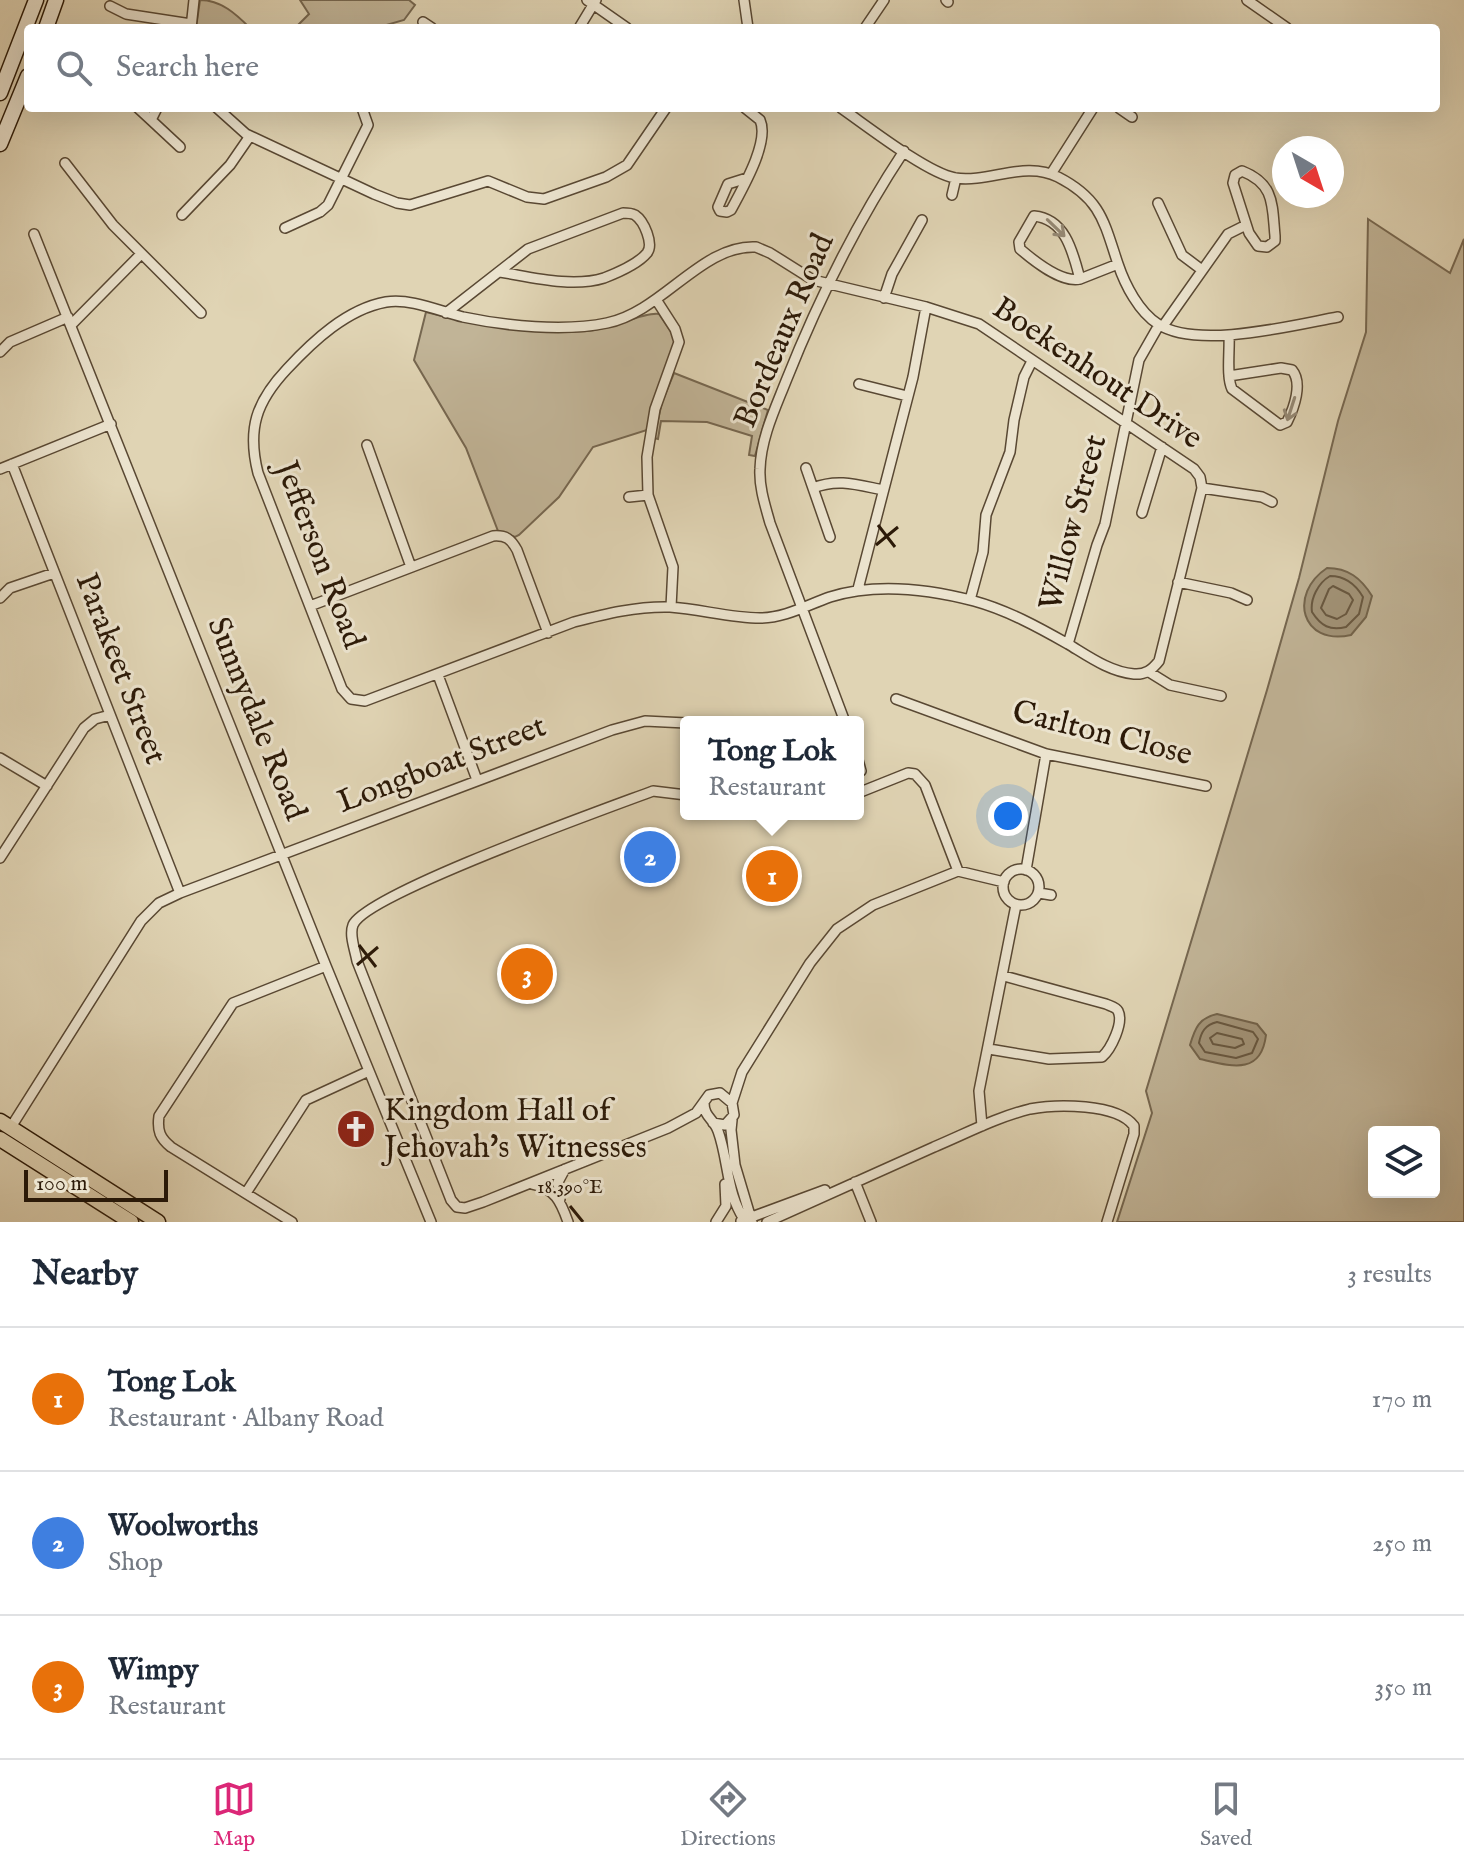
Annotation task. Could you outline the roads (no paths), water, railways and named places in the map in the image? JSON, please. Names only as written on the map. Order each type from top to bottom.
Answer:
[{"type":"main road","points":[[27,24],[36,0]]},
{"type":"main road","points":[[47,24],[56,0]]},
{"type":"main road","points":[[0,93],[24,31]]},
{"type":"main road","points":[[0,144],[24,86]]},
{"type":"main road","points":[[3,1134],[131,1222]]},
{"type":"main road","points":[[3,1134],[158,1222]]},
{"type":"street","points":[[191,24],[194,0]]},
{"type":"street","points":[[744,0],[747,24]]},
{"type":"street","points":[[868,24],[884,0]]},
{"type":"street","points":[[1247,0],[1281,24]]},
{"type":"street","points":[[581,24],[592,2],[622,24]]},
{"type":"street","points":[[110,6],[126,14],[180,24]]},
{"type":"street","points":[[142,112],[180,147]]},
{"type":"street","points":[[151,120],[155,112]]},
{"type":"street","points":[[222,112],[250,136],[342,180],[404,205],[426,202],[488,181],[533,199],[544,199],[606,177],[624,167],[663,112]]},
{"type":"street","points":[[285,228],[324,210],[368,125],[363,112]]},
{"type":"street","points":[[747,178],[763,128],[758,117],[751,112]]},
{"type":"street","points":[[847,112],[946,175],[974,178],[1017,171],[1051,174],[1081,191],[1098,210],[1107,228],[1129,290],[1161,326],[1188,334],[1229,335],[1338,317]]},
{"type":"street","points":[[1051,174],[1086,112]]},
{"type":"street","points":[[1125,112],[1132,117]]},
{"type":"street","points":[[182,215],[230,165],[250,136]]},
{"type":"street","name":"Bordeaux Road","points":[[843,716],[764,502],[760,467],[764,441],[774,412],[826,283],[904,151]]},
{"type":"street","points":[[65,163],[100,211],[201,313]]},
{"type":"street","points":[[1242,171],[1267,187],[1273,209],[1275,241],[1270,246],[1259,247],[1246,225],[1233,183],[1235,175],[1242,171]]},
{"type":"street","points":[[952,195],[956,178]]},
{"type":"street","points":[[1158,203],[1175,246],[1202,270]]},
{"type":"street","points":[[446,313],[528,249],[623,213],[639,218],[650,242],[650,249],[645,255],[621,271],[601,279],[541,279],[500,272]]},
{"type":"street","points":[[1080,279],[1063,233],[1050,221],[1034,216],[1019,242],[1020,249],[1062,277],[1072,281],[1080,279],[1118,264]]},
{"type":"street","points":[[884,298],[892,274],[922,220]]},
{"type":"street","name":"Willow Street","points":[[1068,644],[1105,524],[1139,360],[1228,234],[1246,225]]},
{"type":"street","name":"Sunnydale Road","points":[[34,234],[431,1222]]},
{"type":"street","name":"Jefferson Road","points":[[801,608],[773,617],[758,618],[671,607],[628,609],[603,614],[365,701],[351,699],[342,689],[258,473],[252,444],[260,405],[274,383],[315,340],[361,311],[393,301],[480,320],[583,327],[625,318],[657,301],[709,261],[743,248],[762,249],[813,280],[826,283]]},
{"type":"street","points":[[0,352],[10,342],[70,321],[141,254]]},
{"type":"street","name":"Boekenhout Drive","points":[[826,283],[926,307],[979,324],[1194,469],[1200,477],[1202,488],[1159,661],[1149,672]]},
{"type":"street","points":[[657,301],[675,329],[679,347],[651,425],[647,457],[648,495],[673,567],[671,607]]},
{"type":"street","points":[[858,589],[894,455],[926,307]]},
{"type":"street","points":[[1229,335],[1228,381],[1234,392],[1280,425],[1287,422],[1298,383],[1298,377],[1292,370],[1281,368],[1229,376]]},
{"type":"street","points":[[970,600],[983,552],[986,515],[1010,452],[1024,377],[1032,361]]},
{"type":"street","points":[[859,384],[907,396]]},
{"type":"street","points":[[0,469],[111,424]]},
{"type":"street","points":[[367,445],[411,567]]},
{"type":"street","points":[[1142,513],[1162,447]]},
{"type":"street","name":"Parakeet Street","points":[[12,464],[180,893]]},
{"type":"street","points":[[806,468],[830,537]]},
{"type":"street","points":[[813,488],[827,482],[842,481],[883,490]]},
{"type":"street","points":[[1202,488],[1262,497],[1272,502]]},
{"type":"street","points":[[629,497],[648,495]]},
{"type":"street","points":[[310,606],[493,536],[508,538],[517,550],[548,633]]},
{"type":"street","points":[[0,598],[10,588],[54,573]]},
{"type":"street","points":[[1178,582],[1231,593],[1247,600]]},
{"type":"street","points":[[801,608],[858,589],[894,589],[970,600],[1017,617],[1103,664],[1127,673],[1149,672],[1170,685],[1221,696]]},
{"type":"street","points":[[438,675],[477,780]]},
{"type":"street","name":"Carlton Close","points":[[896,699],[1046,754],[1206,786]]},
{"type":"street","points":[[0,858],[84,728],[95,719],[110,715]]},
{"type":"street","name":"Longboat Street","points":[[3,1134],[141,921],[159,903],[282,853],[628,724],[663,720],[680,722]]},
{"type":"street","points":[[1026,870],[1046,754]]},
{"type":"street","points":[[0,758],[47,786]]},
{"type":"street","points":[[864,791],[908,773],[915,774],[925,785],[958,871]]},
{"type":"street","points":[[680,794],[653,791],[412,885],[362,914],[353,925],[357,961],[454,1204],[465,1208],[529,1184],[668,1128],[694,1114],[709,1095],[728,1086],[742,1072],[810,963],[837,929],[873,905],[958,871],[1004,882]]},
{"type":"street","points":[[1004,882],[1015,870],[1026,870],[1036,876],[1039,893]]},
{"type":"street","points":[[1004,882],[1007,898],[1016,905],[1027,905],[1039,893]]},
{"type":"street","points":[[1039,893],[1051,895]]},
{"type":"street","points":[[982,1126],[979,1091],[1016,905]]},
{"type":"street","points":[[292,1222],[163,1140],[158,1130],[159,1116],[233,1003],[326,966]]},
{"type":"street","points":[[989,1049],[1049,1059],[1102,1057],[1112,1046],[1119,1020],[1115,1008],[1106,1004],[1004,976]]},
{"type":"street","points":[[246,1193],[306,1100],[369,1071]]},
{"type":"street","points":[[732,1103],[742,1072]]},
{"type":"street","points":[[716,1093],[725,1095],[735,1112],[731,1130],[746,1220]]},
{"type":"street","points":[[705,1101],[705,1112],[719,1134],[723,1160],[726,1206],[716,1222]]},
{"type":"street","points":[[767,1222],[982,1126],[1029,1110],[1064,1105],[1105,1110],[1129,1120],[1134,1126],[1107,1222]]},
{"type":"street","points":[[668,1128],[711,1121],[722,1125],[732,1120]]},
{"type":"street","points":[[723,1160],[732,1196],[746,1220]]},
{"type":"street","points":[[565,1169],[558,1182],[568,1222]]},
{"type":"street","points":[[746,1220],[855,1182]]},
{"type":"street","points":[[855,1182],[871,1222]]},
{"type":"street","points":[[529,1184],[551,1191],[561,1202]]},
{"type":"water","points":[[1327,568],[1353,575],[1372,596],[1366,617],[1351,635],[1321,633],[1311,625],[1306,615],[1304,604],[1307,591]]},
{"type":"water","points":[[1217,1014],[1257,1024],[1266,1035],[1258,1057],[1243,1065],[1200,1059],[1190,1045],[1194,1034],[1202,1021]]},
{"type":"place","name":"Woolworths","points":[[650,857]]},
{"type":"place","name":"Tong Lok","points":[[772,876]]},
{"type":"place","name":"Wimpy","points":[[527,974]]},
{"type":"place","name":"Kingdom Hall of Jehovah's Witnesses","points":[[356,1129]]}]
